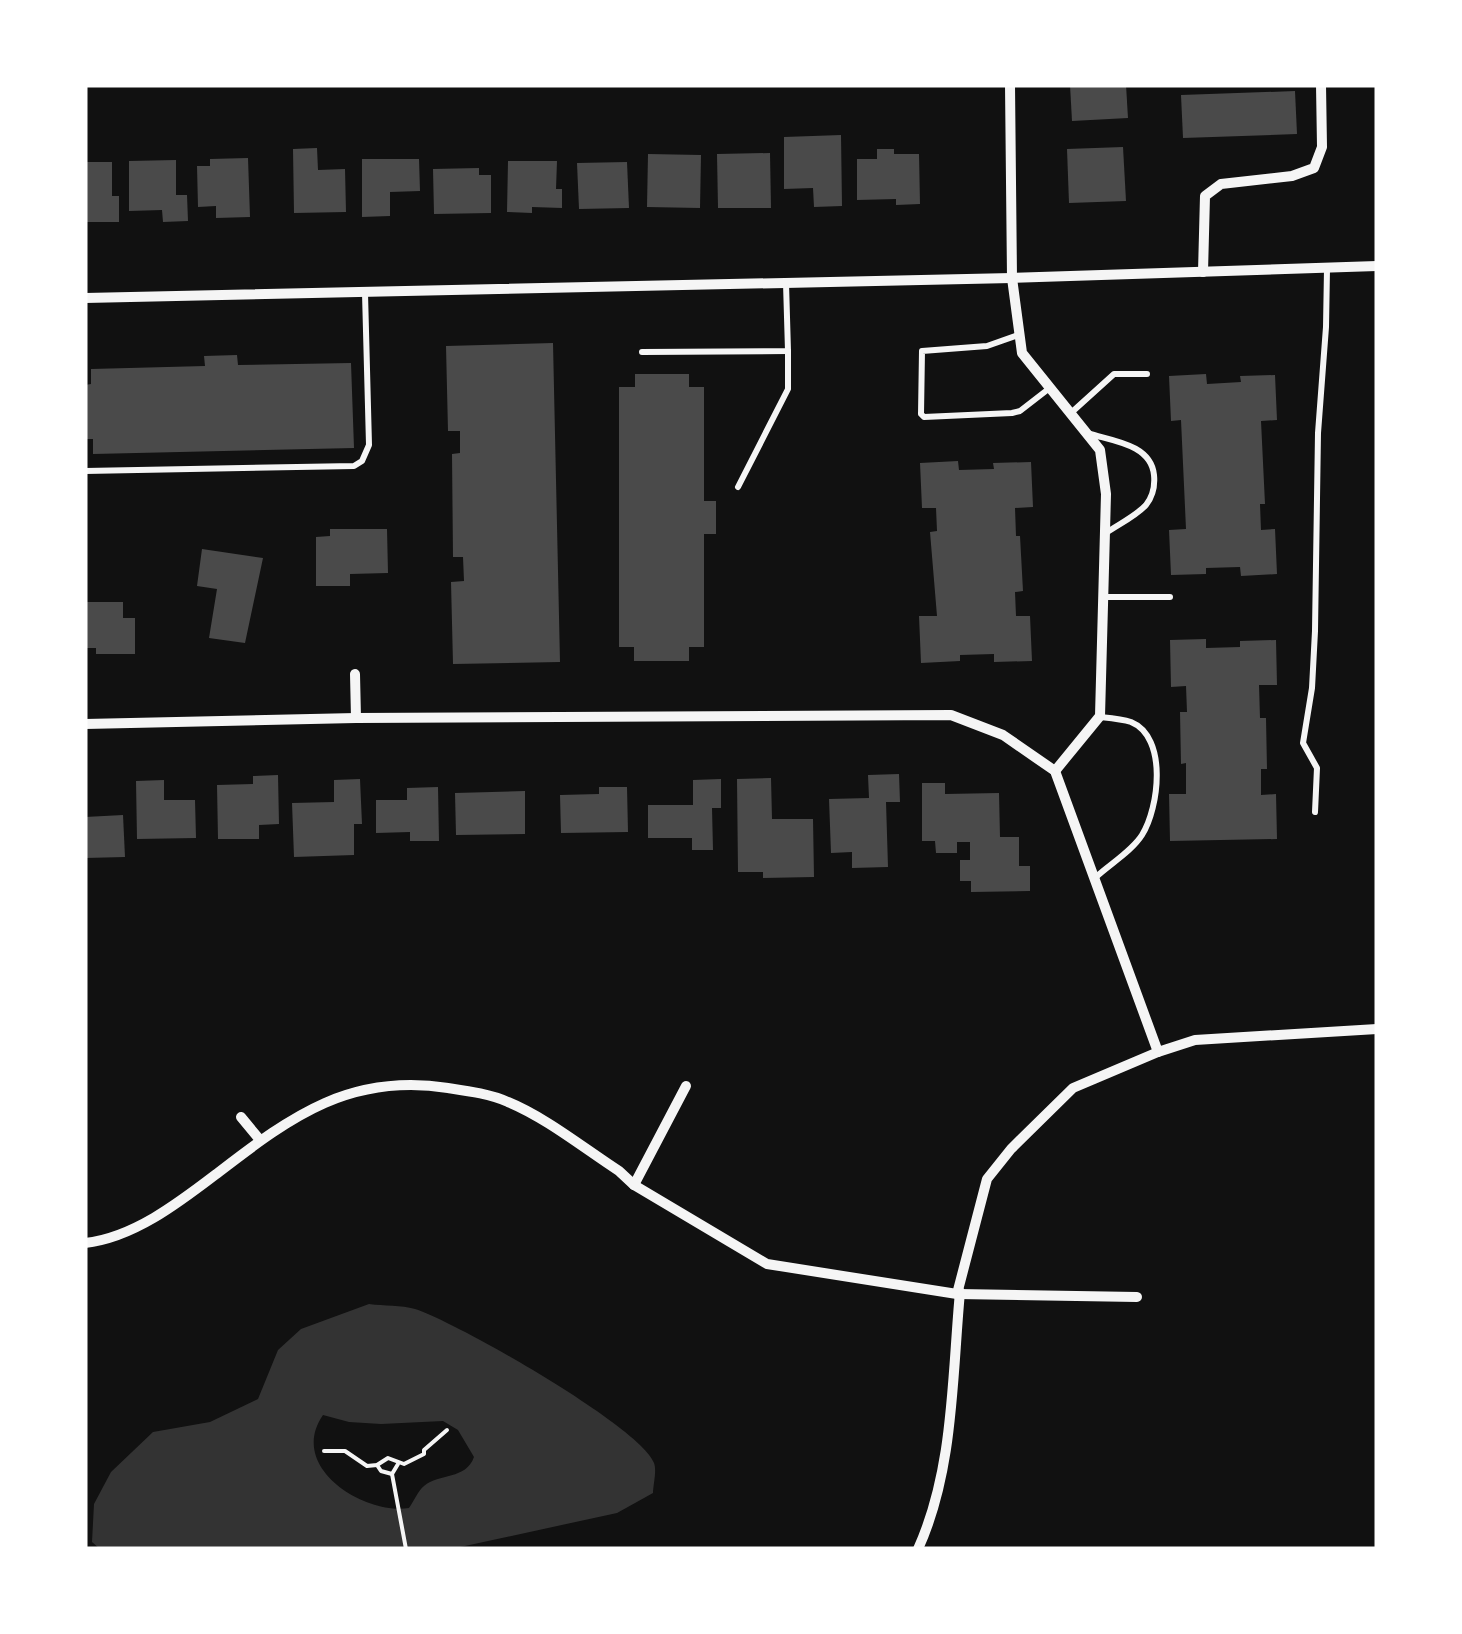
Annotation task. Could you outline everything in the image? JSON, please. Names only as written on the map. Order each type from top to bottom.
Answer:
[{"type":"street","points":[[1010,85],[1012,278],[1022,353],[1100,450],[1106,494],[1100,717],[1055,771]]},
{"type":"street","points":[[1203,272],[1205,196],[1220,184],[1279,178],[1314,168],[1322,147],[1321,85]]},
{"type":"street","points":[[85,298],[1377,266]]},
{"type":"street","points":[[355,674],[356,718]]},
{"type":"street","points":[[85,724],[356,718],[951,715],[1002,735],[1055,771],[1158,1052]]},
{"type":"street","points":[[918,1549],[932,1517],[944,1459],[958,1293],[987,1179],[1011,1149],[1073,1088],[1158,1052],[1195,1040],[1377,1029]]},
{"type":"street","points":[[85,1244],[122,1232],[178,1204],[260,1140],[322,1102],[375,1085],[426,1085],[508,1102],[619,1171],[634,1185],[766,1264],[958,1293],[1137,1298]]},
{"type":"street","points":[[634,1185],[686,1086]]},
{"type":"street","points":[[241,1117],[260,1140]]},
{"type":"lane","points":[[1315,812],[1317,768],[1303,743],[1312,688],[1315,630],[1318,433],[1327,268]]},
{"type":"lane","points":[[738,488],[788,390],[786,283]]},
{"type":"lane","points":[[85,471],[354,466],[362,461],[370,445],[364,292]]},
{"type":"lane","points":[[1020,334],[987,346],[922,351],[921,414],[924,417],[1012,413],[1050,387]]},
{"type":"lane","points":[[642,352],[788,351]]},
{"type":"lane","points":[[1072,412],[1114,374],[1148,374]]},
{"type":"lane","points":[[1088,434],[1126,444],[1144,454],[1152,464],[1152,494],[1144,508],[1105,533]]},
{"type":"lane","points":[[1104,597],[1170,596]]},
{"type":"lane","points":[[1096,877],[1141,838],[1154,808],[1157,768],[1148,736],[1132,723],[1100,717]]},
{"type":"path","points":[[324,1450],[345,1451],[359,1464],[376,1465],[388,1458],[412,1462],[448,1430]]},
{"type":"path","points":[[398,1462],[392,1474],[406,1549]]},
{"type":"path","points":[[376,1465],[381,1472],[392,1474]]},
{"type":"shaded area","points":[[369,1304],[410,1308],[437,1318],[545,1377],[617,1426],[654,1463],[653,1493],[617,1513],[451,1549],[100,1549],[92,1542],[94,1504],[111,1472],[153,1432],[210,1422],[258,1399],[278,1350],[301,1329]],"holes":[[[323,1415],[349,1422],[443,1421],[458,1430],[474,1457],[459,1473],[424,1486],[409,1508],[372,1504],[336,1484],[315,1452],[315,1434]]]},
{"type":"building","points":[[1070,85],[1126,85],[1128,118],[1072,121]]},
{"type":"building","points":[[1295,91],[1297,134],[1183,138],[1181,95]]},
{"type":"building","points":[[841,135],[842,206],[814,207],[813,188],[784,189],[784,137]]},
{"type":"building","points":[[1123,147],[1126,201],[1069,203],[1067,149]]},
{"type":"building","points":[[317,148],[318,170],[345,169],[346,212],[294,213],[293,149]]},
{"type":"building","points":[[877,149],[919,154],[920,204],[896,205],[896,199],[857,200],[857,159],[877,159]]},
{"type":"building","points":[[770,153],[771,208],[718,208],[717,154]]},
{"type":"building","points":[[648,154],[701,155],[700,208],[647,207]]},
{"type":"building","points":[[248,158],[250,217],[216,218],[216,206],[198,207],[197,166],[210,166],[210,159]]},
{"type":"building","points":[[362,159],[419,159],[420,191],[390,192],[390,216],[362,217]]},
{"type":"building","points":[[176,160],[176,195],[187,195],[188,221],[163,222],[162,210],[129,211],[129,161]]},
{"type":"building","points":[[508,161],[557,161],[556,189],[562,189],[562,208],[532,207],[532,213],[507,212]]},
{"type":"building","points":[[85,162],[112,162],[112,196],[119,196],[119,222],[85,222]]},
{"type":"building","points":[[627,162],[629,208],[579,209],[577,163]]},
{"type":"building","points":[[479,168],[479,175],[491,175],[491,213],[434,214],[433,169]]},
{"type":"building","points":[[553,343],[560,662],[453,664],[451,582],[464,581],[463,557],[453,557],[452,454],[460,453],[460,431],[448,431],[446,346]]},
{"type":"building","points":[[237,355],[238,365],[351,363],[354,448],[93,454],[93,439],[85,439],[85,385],[91,384],[91,369],[205,366],[204,356]]},
{"type":"building","points":[[635,374],[689,374],[689,387],[704,387],[704,501],[716,501],[716,534],[704,534],[704,647],[689,647],[689,661],[634,661],[634,647],[619,647],[619,387],[635,387]]},
{"type":"building","points":[[1206,374],[1207,384],[1241,382],[1240,376],[1275,375],[1277,420],[1261,421],[1265,504],[1260,504],[1261,530],[1275,529],[1277,574],[1241,576],[1240,567],[1206,568],[1206,574],[1171,575],[1169,530],[1186,529],[1181,420],[1171,421],[1169,376]]},
{"type":"building","points":[[958,461],[959,470],[994,469],[993,463],[1031,462],[1033,507],[1015,508],[1023,591],[1015,592],[1016,616],[1030,616],[1032,661],[994,662],[994,654],[960,655],[960,661],[921,663],[919,616],[937,616],[930,532],[937,531],[936,508],[922,508],[920,463]]},
{"type":"building","points":[[330,529],[387,529],[388,573],[350,574],[350,586],[316,586],[316,537],[330,536]]},
{"type":"building","points":[[202,549],[263,558],[245,643],[209,638],[217,589],[197,586]]},
{"type":"building","points":[[85,602],[123,602],[123,618],[135,618],[135,654],[96,654],[96,648],[85,648]]},
{"type":"building","points":[[1206,639],[1206,648],[1240,647],[1240,641],[1276,640],[1277,685],[1259,685],[1260,718],[1266,718],[1267,769],[1261,769],[1261,795],[1276,794],[1277,839],[1170,841],[1169,794],[1186,794],[1180,712],[1187,712],[1186,686],[1171,687],[1170,640]]},
{"type":"building","points":[[899,774],[900,802],[886,802],[888,867],[852,868],[852,852],[831,853],[829,799],[869,798],[868,775]]},
{"type":"building","points":[[278,775],[279,824],[259,825],[259,839],[218,839],[217,785],[253,784],[253,776]]},
{"type":"building","points":[[771,778],[772,819],[813,819],[814,877],[763,878],[763,872],[738,872],[737,779]]},
{"type":"building","points":[[360,779],[362,824],[354,824],[354,855],[294,857],[292,803],[334,802],[334,780]]},
{"type":"building","points":[[721,779],[721,808],[712,808],[713,850],[692,850],[692,838],[648,838],[648,805],[693,805],[693,780]]},
{"type":"building","points":[[164,780],[164,800],[195,800],[196,838],[137,839],[136,781]]},
{"type":"building","points":[[922,783],[945,783],[945,794],[999,793],[1000,837],[1019,837],[1019,866],[1030,866],[1030,891],[971,892],[971,881],[960,881],[960,860],[970,860],[970,842],[957,842],[957,853],[936,853],[935,841],[922,841]]},
{"type":"building","points":[[438,787],[439,841],[410,841],[410,832],[376,833],[376,800],[407,800],[407,788]]},
{"type":"building","points":[[599,787],[627,787],[628,832],[561,833],[560,795],[599,794]]},
{"type":"building","points":[[525,791],[525,834],[456,835],[455,793]]},
{"type":"building","points":[[123,815],[125,857],[85,858],[85,817]]}]
